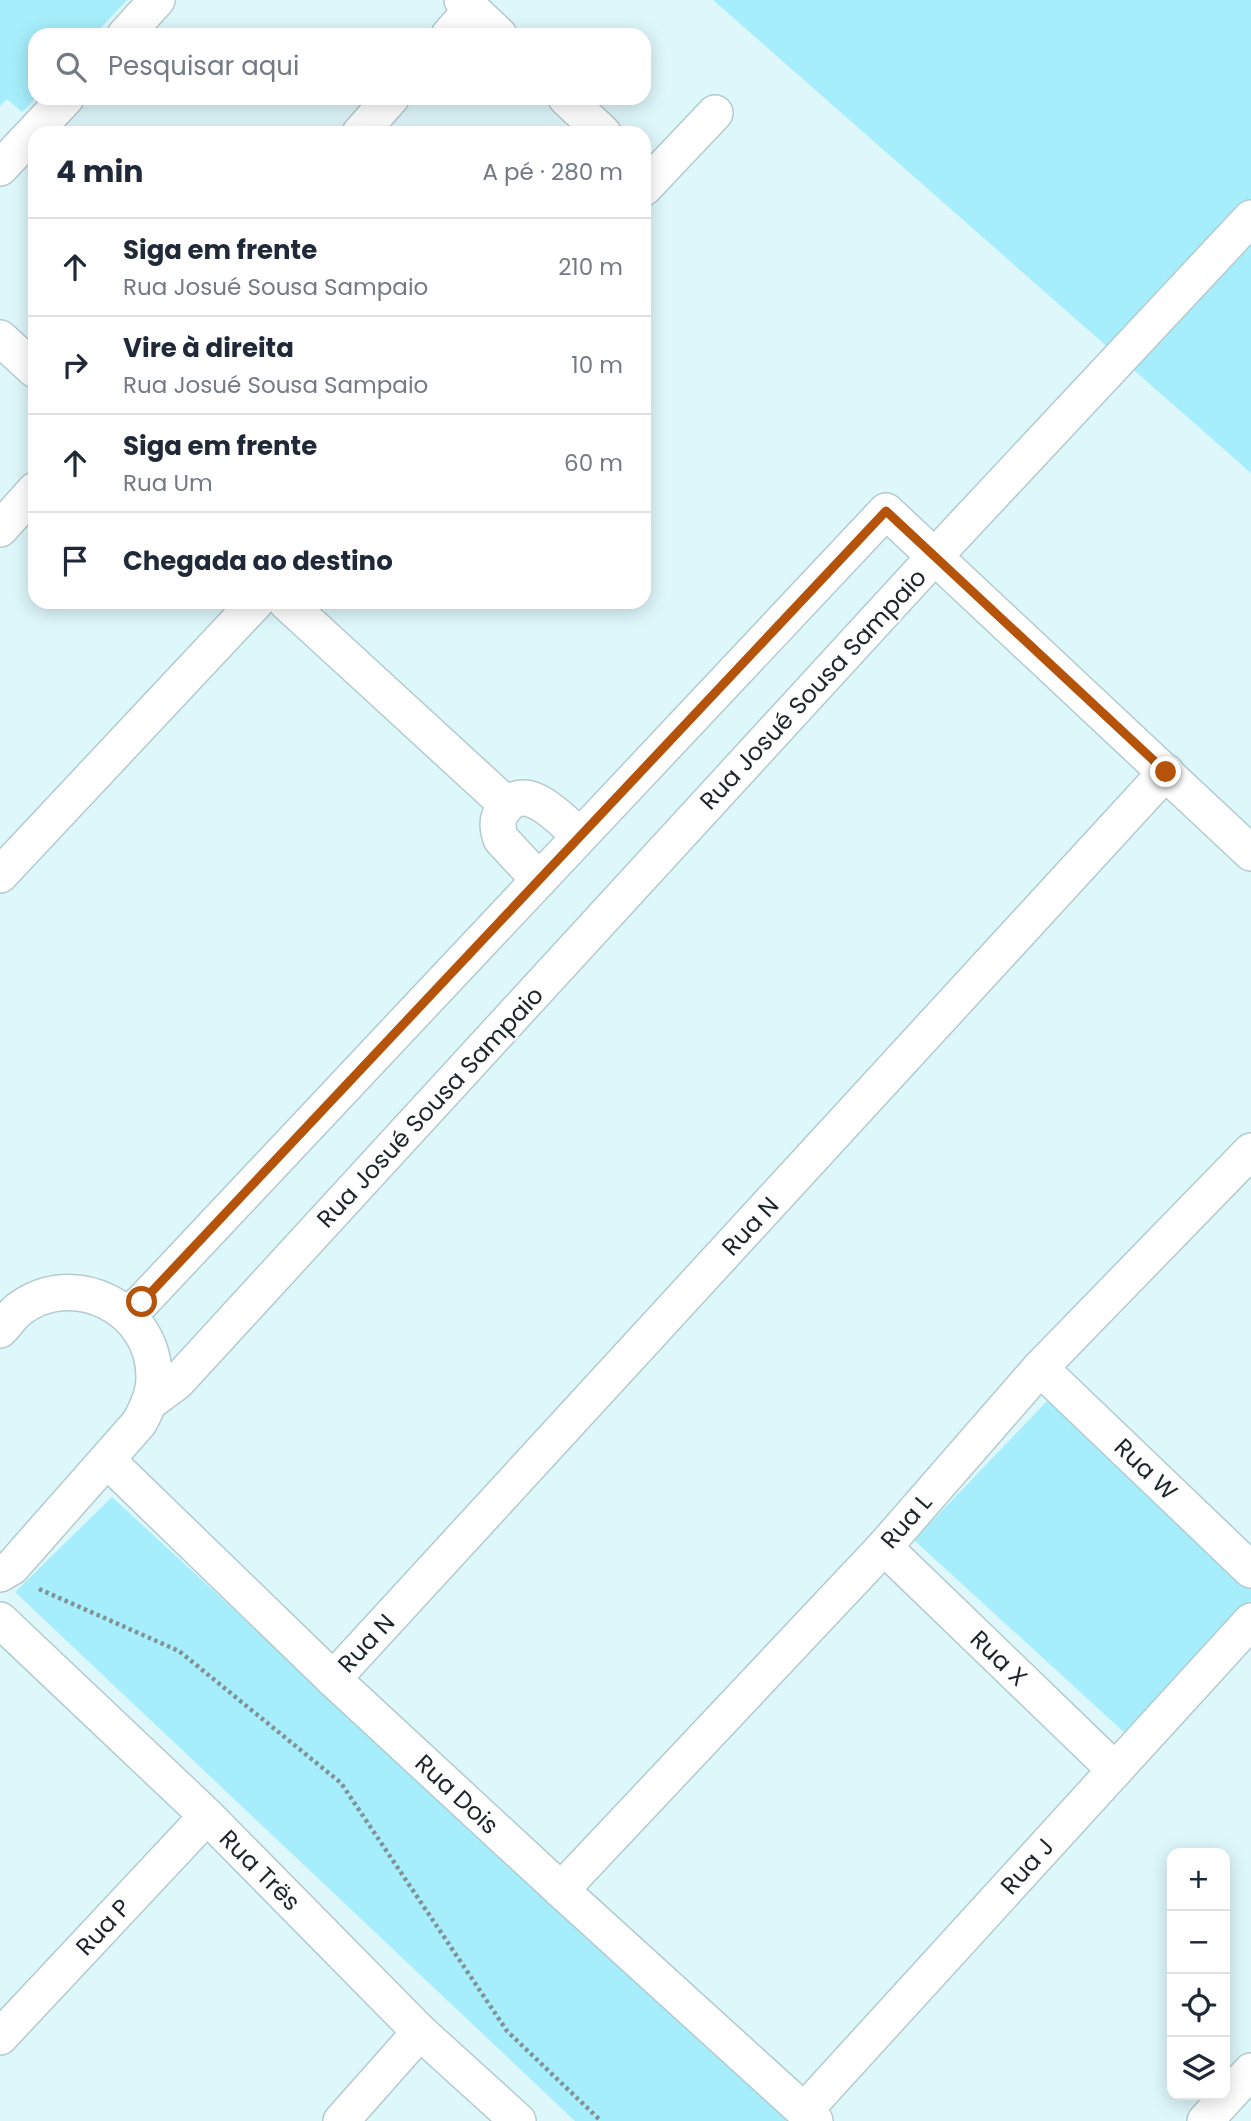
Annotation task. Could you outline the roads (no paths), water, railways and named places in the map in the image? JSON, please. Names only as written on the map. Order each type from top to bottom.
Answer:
[{"type":"street","points":[[132,28],[158,0]]},
{"type":"street","points":[[453,28],[467,5],[492,28]]},
{"type":"street","points":[[40,126],[59,105]]},
{"type":"street","points":[[366,126],[385,105]]},
{"type":"street","points":[[573,105],[596,126]]},
{"type":"street","points":[[651,176],[715,113]]},
{"type":"street","points":[[0,169],[28,139]]},
{"type":"street","points":[[1251,218],[935,556],[1251,853]]},
{"type":"street","points":[[0,338],[28,364]]},
{"type":"street","points":[[0,529],[28,498]]},
{"type":"street","name":"Rua Josué Sousa Sampaio","points":[[128,1314],[886,511],[935,556],[187,1372],[150,1402]]},
{"type":"street","points":[[0,875],[249,609]]},
{"type":"street","points":[[294,609],[507,805]]},
{"type":"street","name":"Rua N","points":[[333,1679],[1166,772]]},
{"type":"street","points":[[539,880],[501,839],[498,821],[507,805],[523,798],[541,802],[580,836]]},
{"type":"street","name":"Rua L","points":[[561,1891],[884,1547],[1040,1368],[1251,1151]]},
{"type":"street","name":"Rua Josué Sousa Sampaio","points":[[6,1316],[38,1299],[61,1292],[85,1293],[108,1301],[128,1314],[143,1333],[152,1355],[155,1378],[150,1402],[139,1423],[6,1571]]},
{"type":"street","name":"Rua W","points":[[1040,1368],[1251,1570]]},
{"type":"street","name":"Rua Dois","points":[[107,1460],[333,1679],[561,1891],[810,2116]]},
{"type":"street","name":"Rua X","points":[[884,1547],[1115,1770]]},
{"type":"street","name":"Rua Trës","points":[[0,1620],[207,1816],[420,2032],[517,2121]]},
{"type":"street","name":"Rua J","points":[[810,2116],[1115,1770],[1251,1621]]},
{"type":"street","name":"Rua P","points":[[0,2037],[207,1816]]},
{"type":"street","points":[[341,2121],[420,2032]]},
{"type":"street","points":[[1205,2121],[1251,2071]]}]
